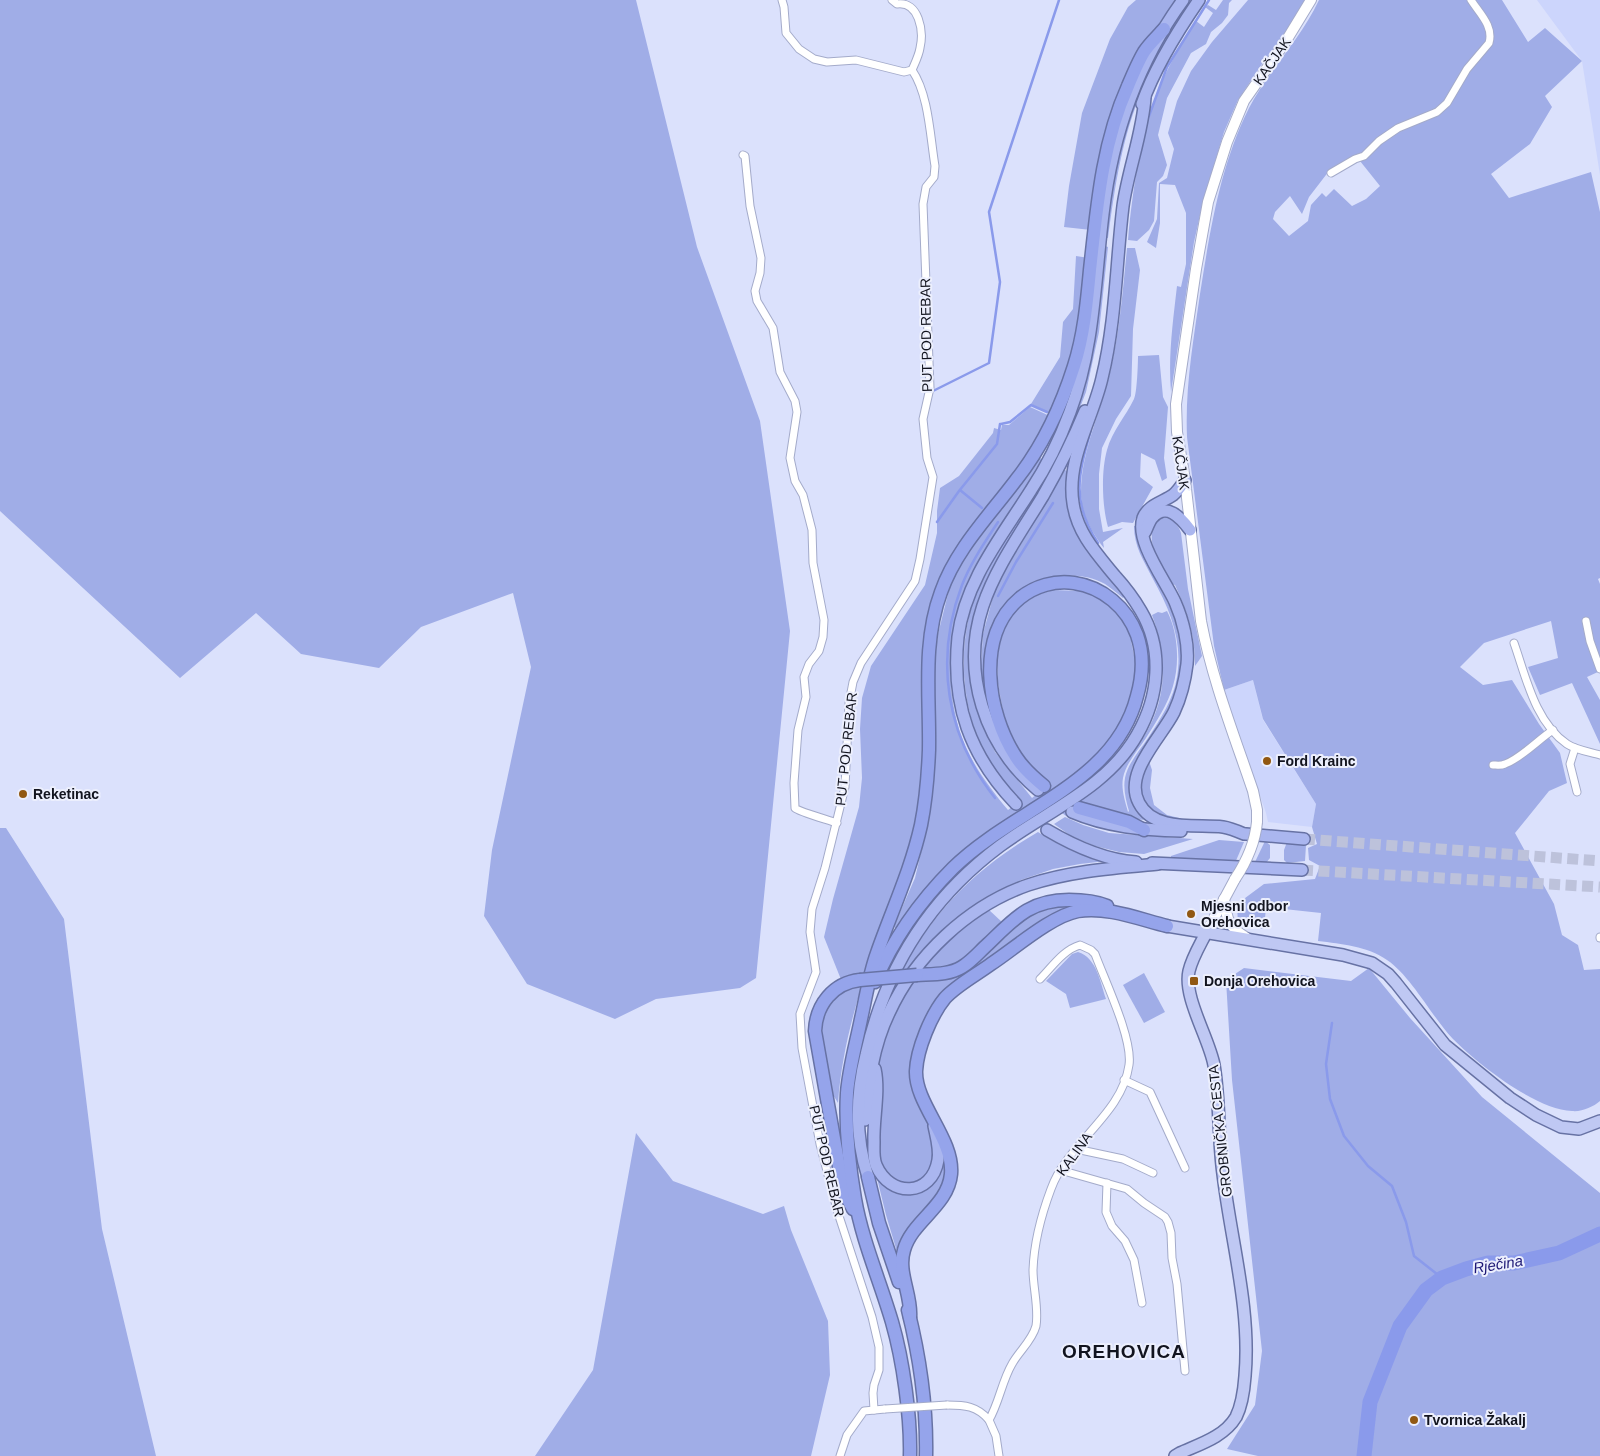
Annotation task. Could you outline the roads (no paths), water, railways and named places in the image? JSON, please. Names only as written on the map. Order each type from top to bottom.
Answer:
[{"type":"highway","points":[[1016,804],[996,780],[978,752],[967,730],[960,705],[957,656],[961,619],[974,582],[1052,454],[1070,412],[1078,388],[1090,334],[1110,163],[1138,78],[1164,29],[1183,0]]},
{"type":"highway","points":[[1041,788],[1023,777],[1003,752],[986,719],[974,667],[976,636],[982,605],[990,585],[1062,462],[1085,411],[1098,368],[1106,325],[1120,183],[1129,144],[1145,97],[1169,47],[1200,0]]},
{"type":"highway","points":[[910,1456],[905,1388],[893,1326],[855,1199],[847,1124],[847,1094],[851,1066],[876,954],[902,891],[922,822],[929,751],[927,678],[929,645],[940,594],[948,574],[968,542],[1019,477],[1037,450],[1065,394],[1082,337],[1097,206],[1108,145],[1120,103],[1136,67],[1144,51],[1164,29]]},
{"type":"highway","points":[[926,1456],[924,1392],[910,1317],[880,1223],[861,1153],[859,1098],[861,1073],[879,1006],[898,962],[935,908],[958,882],[999,847],[1089,788],[1116,764],[1138,734],[1152,699],[1156,681],[1157,662],[1155,644],[1149,626],[1129,593],[1090,545],[1081,529],[1072,500],[1072,485],[1078,454],[1099,391],[1108,353],[1124,206],[1145,97]]},
{"type":"highway","points":[[1185,480],[1180,489],[1148,510],[1143,518],[1146,546],[1170,592],[1180,618],[1186,643],[1187,664],[1182,692],[1173,713],[1138,771],[1135,789],[1137,798],[1145,812],[1161,822],[1225,827],[1244,834]]},
{"type":"highway","points":[[1144,534],[1152,519],[1164,511],[1176,514],[1190,530]]},
{"type":"highway","points":[[860,1022],[875,980],[890,950],[909,920],[932,891],[954,867],[992,836],[1089,771],[1115,744],[1130,720],[1142,670],[1142,654],[1132,624],[1120,608],[1101,592],[1072,582],[1058,582],[1045,585],[1024,595],[1006,612],[995,634],[992,646],[990,672],[995,708],[1014,755],[1041,788]]},
{"type":"highway","points":[[1076,810],[1129,822],[1144,830],[1244,834],[1304,839]]},
{"type":"highway","points":[[1047,830],[1067,842],[1098,854],[1129,861],[1302,870]]},
{"type":"highway","points":[[868,1176],[865,1120],[873,1062],[883,1027],[898,995],[929,953],[963,922],[1000,898],[1027,886],[1078,872],[1158,864]]},
{"type":"highway","points":[[860,1220],[842,1186],[815,1032],[819,1010],[828,996],[842,985],[860,980],[947,972],[961,968],[1018,916],[1046,902],[1086,900],[1111,907],[1132,917]]},
{"type":"highway","points":[[910,1317],[910,1298],[903,1271],[904,1250],[914,1231],[941,1200],[950,1180],[951,1165],[949,1154],[919,1086],[916,1074],[917,1064],[928,1028],[938,1009],[946,997],[978,974],[1061,917],[1073,912],[1088,910],[1108,912],[1167,926]]},
{"type":"highway","points":[[873,1062],[877,1085],[874,1157],[880,1173],[896,1187],[907,1190],[920,1187],[928,1180],[935,1169],[939,1154],[933,1119]]},
{"type":"main road","name":"KAČJAK","points":[[1206,934],[1252,848],[1255,839],[1257,810],[1253,791],[1205,644],[1185,480],[1177,432],[1176,404],[1208,202],[1227,142],[1244,101],[1286,42],[1311,0]]},
{"type":"main road","points":[[1224,899],[1226,914],[1232,928],[1250,940]]},
{"type":"main road","points":[[1167,926],[1206,934],[1343,955],[1372,963],[1388,974],[1445,1045],[1518,1103],[1560,1127],[1586,1128],[1600,1121]]},
{"type":"main road","name":"GROBNIČKA CESTA","points":[[1175,1456],[1214,1438],[1226,1429],[1236,1417],[1244,1392],[1246,1367],[1246,1335],[1223,1174],[1216,1081],[1210,1049],[1188,984],[1189,970],[1206,934]]},
{"type":"street","points":[[782,0],[786,33],[799,49],[814,59],[827,62],[856,60],[904,72],[912,70],[920,49],[922,34],[916,14],[911,6],[904,3],[896,4],[892,0]]},
{"type":"street","points":[[1331,174],[1349,162],[1364,156],[1379,141],[1398,128],[1437,112],[1446,104],[1467,69],[1490,38],[1486,22],[1471,0]]},
{"type":"street","name":"PUT POD REBAR","points":[[874,1410],[874,1384],[880,1361],[876,1334],[830,1186],[820,1144],[802,1048],[800,1014],[816,972],[810,932],[812,909],[837,823],[845,787],[849,703],[853,682],[861,663],[915,581],[933,477],[928,458],[924,419],[930,388],[923,204],[926,187],[934,177],[934,166],[923,95],[917,77],[912,70]]},
{"type":"street","name":"PUT POD REBAR","points":[[743,155],[745,156],[750,206],[761,258],[760,272],[755,291],[757,301],[773,328],[780,372],[795,401],[796,412],[790,458],[795,481],[804,495],[812,530],[813,563],[824,620],[823,637],[819,651],[809,664],[804,678],[806,697],[798,730],[794,783],[795,808],[798,811],[837,823]]},
{"type":"street","points":[[1586,621],[1590,641],[1600,669]]},
{"type":"street","points":[[1514,643],[1534,702],[1553,730],[1575,748],[1600,755]]},
{"type":"street","points":[[1493,765],[1504,764],[1536,744],[1541,737],[1553,730]]},
{"type":"street","points":[[1575,748],[1570,764],[1577,792]]},
{"type":"street","name":"KALINA","points":[[989,1420],[1011,1364],[1032,1336],[1036,1327],[1033,1268],[1035,1249],[1051,1188],[1060,1170],[1109,1109],[1124,1080],[1129,1058],[1127,1039],[1095,954],[1091,950],[1080,945],[1074,947],[1064,954],[1040,979]]},
{"type":"street","points":[[1124,1080],[1150,1092],[1185,1168]]},
{"type":"street","points":[[1076,1149],[1123,1159],[1153,1173]]},
{"type":"street","points":[[1060,1170],[1127,1189],[1165,1217],[1170,1226],[1185,1371]]},
{"type":"street","points":[[1107,1183],[1106,1212],[1112,1226],[1125,1241],[1134,1260],[1142,1303]]},
{"type":"street","points":[[840,1456],[847,1435],[864,1411],[947,1404],[972,1407],[984,1414],[989,1420],[996,1436],[999,1456]]},
{"type":"waterway","points":[[931,392],[989,363],[1000,282],[989,212],[1059,0]]},
{"type":"waterway","points":[[1149,116],[1167,67],[1209,0]]},
{"type":"waterway","points":[[1001,424],[1010,422],[1031,405],[1047,412]]},
{"type":"waterway","points":[[937,522],[997,444],[1000,424]]},
{"type":"waterway","points":[[1091,430],[1080,475],[1080,501],[1089,528],[1098,543]]},
{"type":"waterway","points":[[960,490],[982,508]]},
{"type":"waterway","points":[[998,596],[1016,562],[1053,503]]},
{"type":"waterway","points":[[995,798],[978,774],[965,749],[956,723],[947,669],[948,641],[953,613],[962,585],[974,560],[998,522]]},
{"type":"waterway","points":[[1332,1023],[1326,1064],[1330,1099],[1344,1136],[1368,1166],[1392,1186],[1406,1222],[1414,1256],[1442,1278]]},
{"type":"waterway","name":"Rječina","points":[[1364,1456],[1370,1402],[1400,1326],[1426,1290],[1442,1278],[1466,1269],[1488,1263],[1514,1263],[1559,1253],[1600,1234]]},
{"type":"tunnel","points":[[1304,839],[1600,861]]},
{"type":"tunnel","points":[[1302,870],[1600,887]]},
{"type":"place","name":"Ford Krainc","points":[[1267,761]]},
{"type":"place","name":"Reketinac","points":[[23,794]]},
{"type":"place","name":"Mjesni odbor Orehovica","points":[[1191,914]]},
{"type":"place","name":"Donja Orehovica","points":[[1194,981]]},
{"type":"place","name":"Tvornica Žakalj","points":[[1414,1420]]},
{"type":"district","name":"OREHOVICA","points":[[1124,1351]]}]
